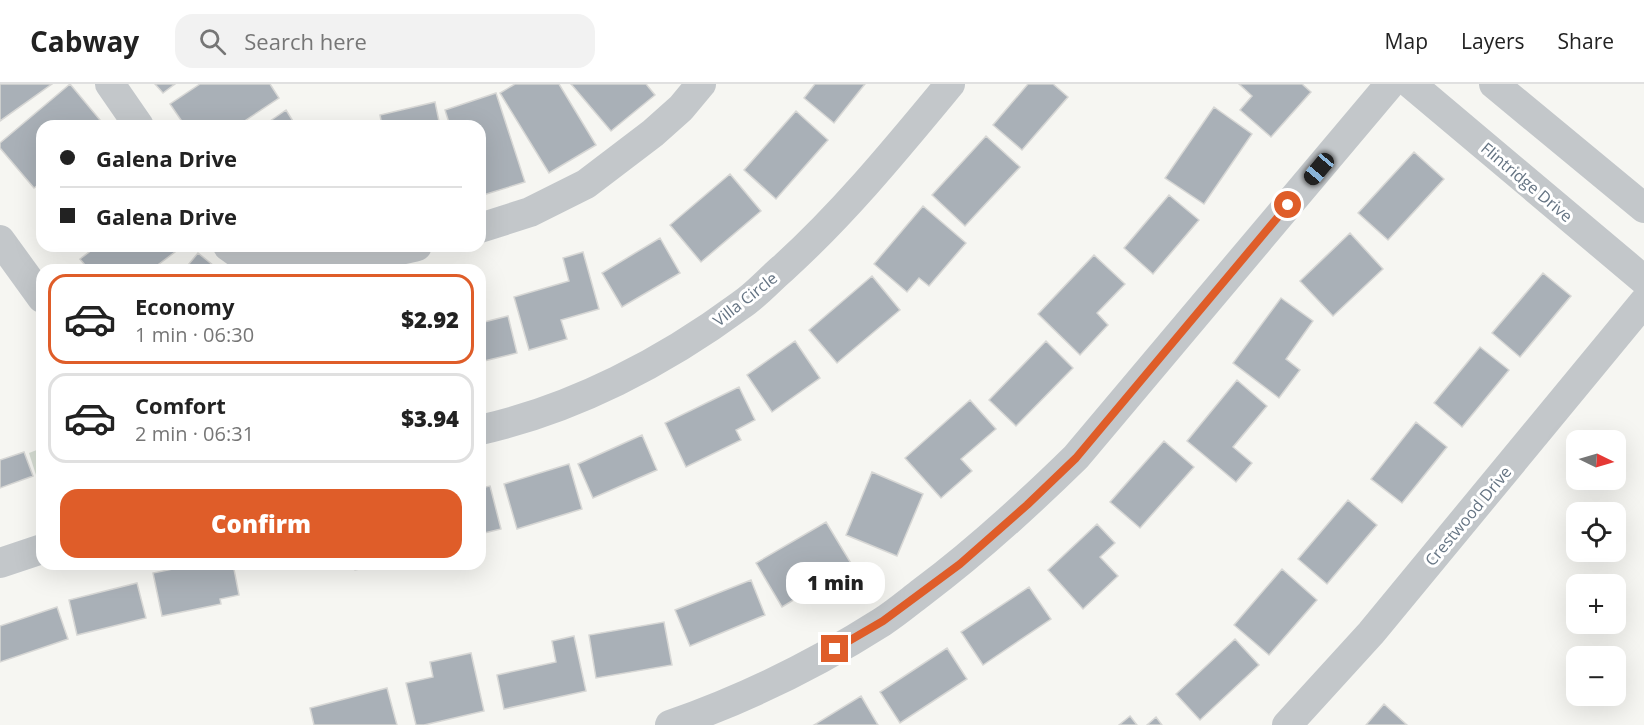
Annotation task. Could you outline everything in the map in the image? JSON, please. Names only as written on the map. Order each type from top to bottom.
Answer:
[{"type":"street","points":[[110,84],[135,120]]},
{"type":"street","points":[[486,226],[530,212],[586,184],[653,133],[681,108],[701,84]]},
{"type":"street","name":"Villa Circle","points":[[486,429],[513,423],[589,394],[669,354],[742,304],[819,235],[893,153],[950,84]]},
{"type":"street","points":[[670,725],[760,690],[883,621],[960,564],[1027,505],[1076,458],[1390,84]]},
{"type":"street","name":"Flintridge Drive","points":[[1411,84],[1644,280]]},
{"type":"street","points":[[1494,84],[1644,208]]},
{"type":"street","points":[[0,240],[36,290]]},
{"type":"street","points":[[238,252],[253,261],[270,264]]},
{"type":"street","points":[[322,264],[357,260],[391,252]]},
{"type":"street","name":"Crestwood Drive","points":[[1287,725],[1371,633],[1644,302]]},
{"type":"street","points":[[0,563],[36,551]]},
{"type":"shaded area","points":[[36,450],[36,475],[29,453]]},
{"type":"building","points":[[0,84],[52,84],[0,121]]},
{"type":"building","points":[[70,84],[100,120],[36,120],[36,186],[34,188],[0,148],[0,143]]},
{"type":"building","points":[[155,84],[175,84],[163,93]]},
{"type":"building","points":[[200,84],[270,84],[279,98],[246,120],[181,120],[170,104]]},
{"type":"building","points":[[515,84],[559,84],[596,145],[549,173],[500,93]]},
{"type":"building","points":[[571,84],[646,84],[655,95],[611,131]]},
{"type":"building","points":[[815,84],[865,84],[834,123],[804,98]]},
{"type":"building","points":[[1028,84],[1053,84],[1068,97],[1022,150],[993,125]]},
{"type":"building","points":[[1239,84],[1302,84],[1311,92],[1271,137],[1240,110],[1252,96]]},
{"type":"building","points":[[496,93],[525,182],[486,194],[486,120],[448,120],[445,110]]},
{"type":"building","points":[[435,102],[439,120],[381,120],[380,115]]},
{"type":"building","points":[[1214,107],[1252,134],[1204,204],[1165,178]]},
{"type":"building","points":[[286,110],[292,120],[272,120]]},
{"type":"building","points":[[796,111],[828,140],[776,199],[744,170]]},
{"type":"building","points":[[986,136],[1020,167],[965,226],[932,195]]},
{"type":"building","points":[[1414,152],[1444,179],[1388,240],[1358,213]]},
{"type":"building","points":[[730,174],[761,211],[701,262],[670,225]]},
{"type":"building","points":[[1169,195],[1199,220],[1153,274],[1124,248]]},
{"type":"building","points":[[923,206],[966,243],[929,286],[919,278],[907,292],[874,264]]},
{"type":"building","points":[[1350,233],[1383,269],[1333,316],[1300,281]]},
{"type":"building","points":[[660,238],[680,273],[622,307],[602,273]]},
{"type":"building","points":[[89,252],[175,252],[159,264],[84,264],[80,259]]},
{"type":"building","points":[[583,252],[599,309],[561,320],[567,339],[529,350],[514,297],[569,281],[563,258]]},
{"type":"building","points":[[198,253],[212,264],[189,264]]},
{"type":"building","points":[[1094,255],[1125,284],[1097,313],[1108,325],[1080,355],[1038,314]]},
{"type":"building","points":[[1543,273],[1571,296],[1520,357],[1492,333]]},
{"type":"building","points":[[872,276],[900,310],[837,363],[809,330]]},
{"type":"building","points":[[1281,298],[1313,321],[1286,359],[1300,370],[1279,398],[1233,363]]},
{"type":"building","points":[[508,316],[517,353],[486,361],[486,322]]},
{"type":"building","points":[[795,341],[820,378],[772,412],[747,375]]},
{"type":"building","points":[[1046,341],[1073,368],[1016,426],[989,400]]},
{"type":"building","points":[[1480,347],[1509,370],[1462,427],[1434,403]]},
{"type":"building","points":[[1237,380],[1267,406],[1233,447],[1252,463],[1236,482],[1187,441]]},
{"type":"building","points":[[739,387],[755,420],[736,430],[741,440],[686,467],[665,423]]},
{"type":"building","points":[[970,400],[996,429],[961,459],[972,471],[941,498],[905,458]]},
{"type":"building","points":[[1416,422],[1447,447],[1402,503],[1371,479]]},
{"type":"building","points":[[642,435],[657,470],[593,498],[578,464]]},
{"type":"building","points":[[1164,441],[1194,467],[1140,528],[1110,502]]},
{"type":"building","points":[[24,452],[33,476],[0,488],[0,460]]},
{"type":"building","points":[[569,464],[582,509],[517,529],[504,484]]},
{"type":"building","points":[[872,472],[923,494],[897,556],[846,535]]},
{"type":"building","points":[[490,486],[501,529],[486,533],[486,487]]},
{"type":"building","points":[[1348,500],[1377,525],[1327,584],[1298,559]]},
{"type":"building","points":[[826,522],[852,565],[782,607],[756,563]]},
{"type":"building","points":[[1097,524],[1115,543],[1100,557],[1118,576],[1083,609],[1048,570]]},
{"type":"building","points":[[1282,569],[1317,600],[1269,655],[1234,625]]},
{"type":"building","points":[[168,570],[234,570],[239,595],[220,599],[221,604],[162,616],[153,573]]},
{"type":"building","points":[[751,580],[765,615],[690,646],[675,610]]},
{"type":"building","points":[[137,583],[146,618],[77,635],[69,600]]},
{"type":"building","points":[[1029,587],[1051,619],[983,665],[961,632]]},
{"type":"building","points":[[57,607],[68,639],[0,662],[0,626]]},
{"type":"building","points":[[664,622],[672,665],[596,678],[589,635]]},
{"type":"building","points":[[574,636],[586,691],[504,709],[497,675],[556,662],[552,641]]},
{"type":"building","points":[[1235,639],[1259,665],[1200,720],[1176,694]]},
{"type":"building","points":[[947,648],[967,679],[900,723],[880,692]]},
{"type":"building","points":[[471,653],[484,711],[416,725],[406,683],[433,677],[430,662]]},
{"type":"building","points":[[387,688],[397,725],[314,725],[310,708]]},
{"type":"building","points":[[861,696],[878,725],[814,725]]},
{"type":"building","points":[[1384,704],[1407,725],[1366,725]]},
{"type":"building","points":[[1130,716],[1137,725],[1119,725]]},
{"type":"building","points":[[1156,717],[1162,725],[1147,725]]},
{"type":"route","points":[[835,649],[883,621],[960,564],[1076,458],[1288,205]]}]
